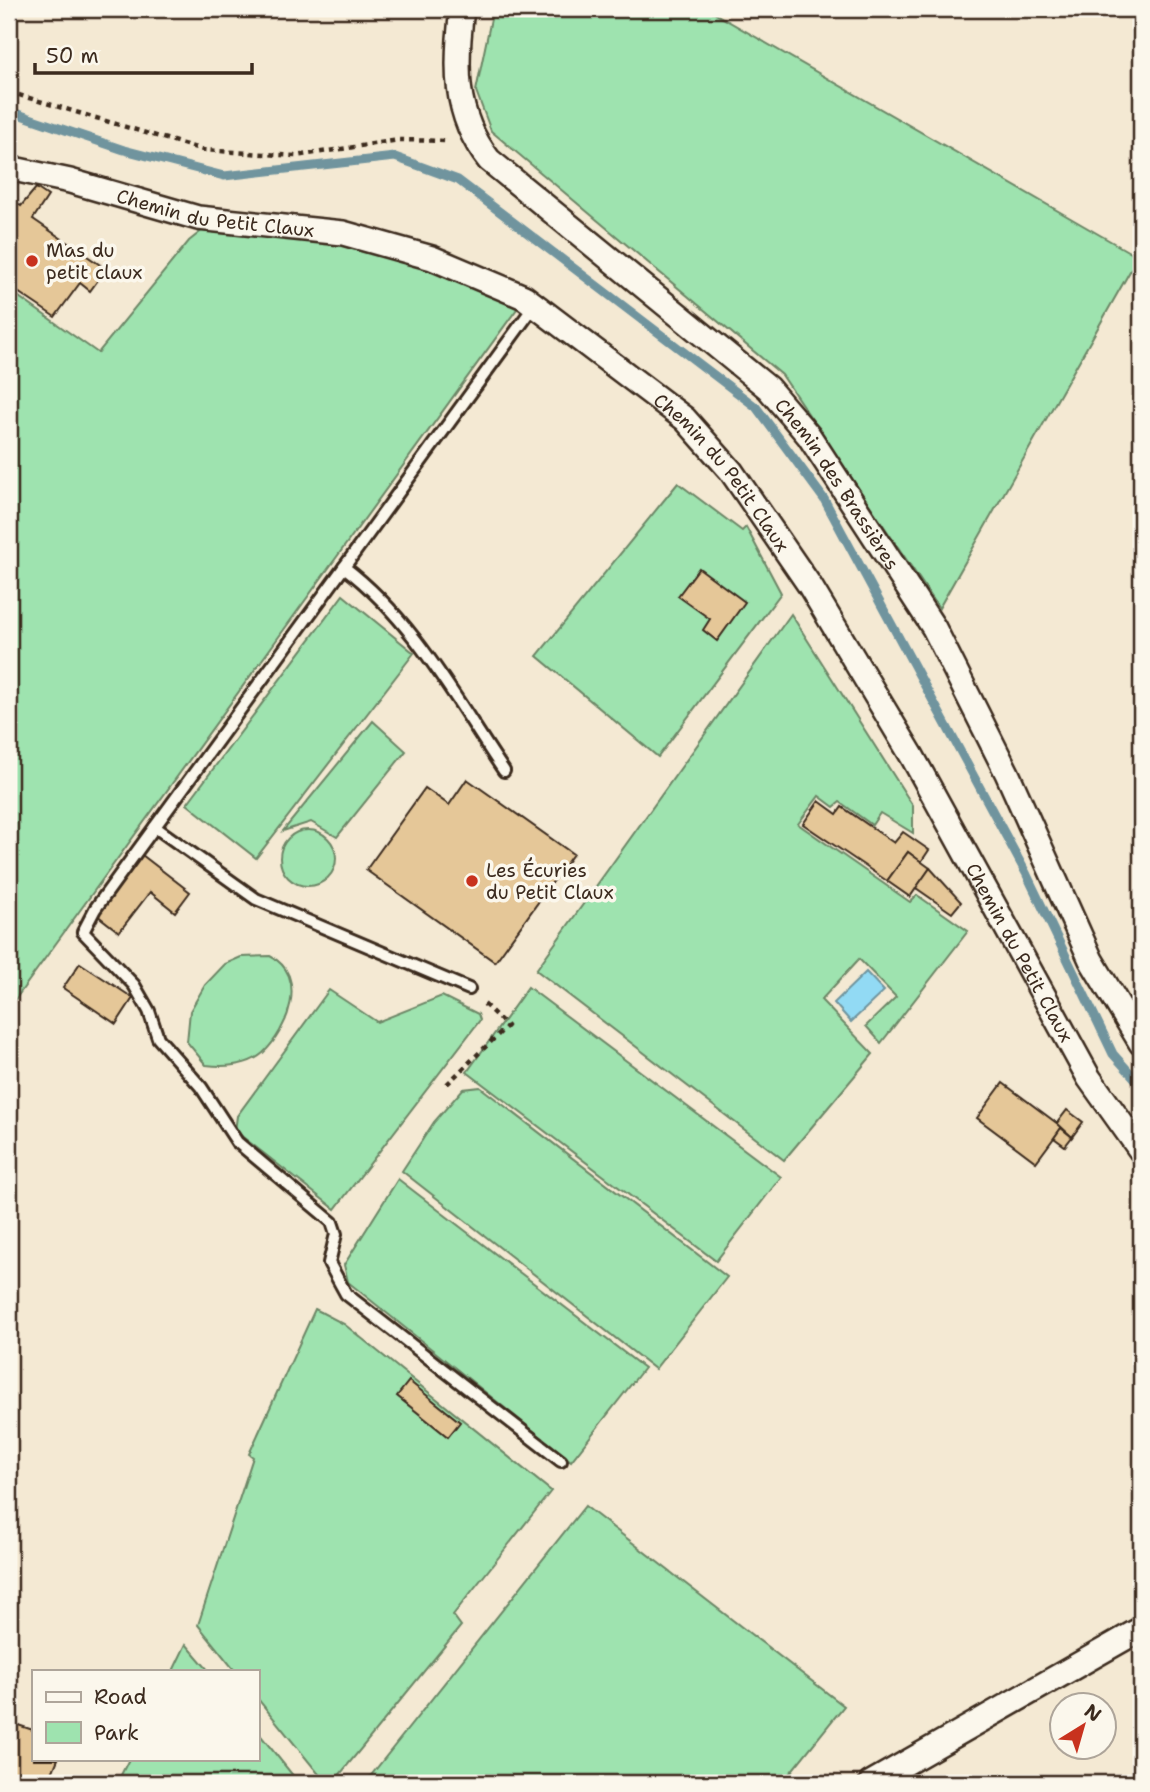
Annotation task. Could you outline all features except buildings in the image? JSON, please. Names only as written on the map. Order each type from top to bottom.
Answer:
[{"type":"street","name":"Chemin des Brassières","points":[[462,9],[456,75],[464,118],[477,144],[489,160],[768,388],[809,436],[934,628],[1007,773],[1091,960],[1141,1043]]},
{"type":"street","name":"Chemin du Petit Claux","points":[[9,168],[70,181],[198,218],[343,233],[432,258],[524,297],[685,419],[731,471],[824,608],[912,756],[1090,1077],[1141,1151]]},
{"type":"street","points":[[871,1783],[1141,1629]]},
{"type":"lane","points":[[535,305],[95,909],[83,932],[134,985],[149,1012],[158,1038],[201,1087],[237,1142],[332,1222],[335,1234],[329,1263],[346,1294],[561,1461]]},
{"type":"lane","points":[[344,567],[359,579],[411,634],[504,771]]},
{"type":"lane","points":[[155,828],[256,899],[469,989]]},
{"type":"path","points":[[9,92],[31,96],[203,150],[296,156],[399,140],[438,139],[477,144]]},
{"type":"path","points":[[447,1084],[507,1026],[469,989]]},
{"type":"green space","points":[[493,9],[707,9],[1138,257],[939,608],[782,375],[491,131],[476,91]]},
{"type":"green space","points":[[204,229],[341,240],[433,264],[522,302],[9,1008],[9,290],[98,353],[189,241]]},
{"type":"green space","points":[[678,483],[742,531],[746,527],[781,593],[658,757],[537,656]]},
{"type":"green space","points":[[343,595],[414,653],[256,858],[187,804]]},
{"type":"green space","points":[[791,614],[913,806],[913,833],[880,813],[872,825],[840,802],[834,807],[819,796],[798,824],[910,902],[917,895],[968,931],[881,1043],[866,1026],[896,997],[859,959],[821,1000],[873,1054],[784,1160],[536,970]]},
{"type":"green space","points":[[373,721],[406,751],[337,837],[311,822],[283,831]]},
{"type":"green space","points":[[302,830],[314,830],[324,834],[332,842],[336,858],[332,874],[324,882],[314,886],[302,886],[292,882],[284,874],[280,864],[280,852],[284,842],[292,834]]},
{"type":"green space","points":[[270,956],[282,965],[289,976],[292,989],[280,1031],[263,1053],[250,1061],[228,1066],[206,1065],[187,1042],[190,1011],[205,985],[225,964],[241,957]]},
{"type":"green space","points":[[528,987],[781,1177],[716,1261],[467,1072]]},
{"type":"green space","points":[[329,990],[377,1022],[442,996],[478,1014],[480,1020],[335,1209],[235,1131],[237,1116]]},
{"type":"green space","points":[[480,1087],[727,1277],[655,1369],[402,1171],[434,1122],[463,1089]]},
{"type":"green space","points":[[398,1179],[644,1368],[571,1461],[348,1282],[344,1265]]},
{"type":"green space","points":[[315,1309],[344,1324],[551,1491],[453,1615],[461,1626],[333,1783],[326,1783],[259,1700],[259,1670],[234,1670],[198,1625],[253,1457],[249,1454]]},
{"type":"green space","points":[[585,1506],[844,1706],[782,1783],[365,1783]]},
{"type":"green space","points":[[186,1644],[208,1670],[173,1670]]},
{"type":"green space","points":[[259,1733],[299,1783],[117,1783],[128,1760],[259,1760]]},
{"type":"water","points":[[866,972],[884,991],[851,1022],[834,1003]]},
{"type":"waterway","points":[[9,111],[124,150],[224,176],[395,157],[458,180],[756,407],[824,499],[1026,873],[1113,1054],[1141,1085]]},
{"type":"place","name":"Mas du petit claux","points":[[32,261]]},
{"type":"place","name":"Les Écuries du Petit Claux","points":[[472,881]]}]
